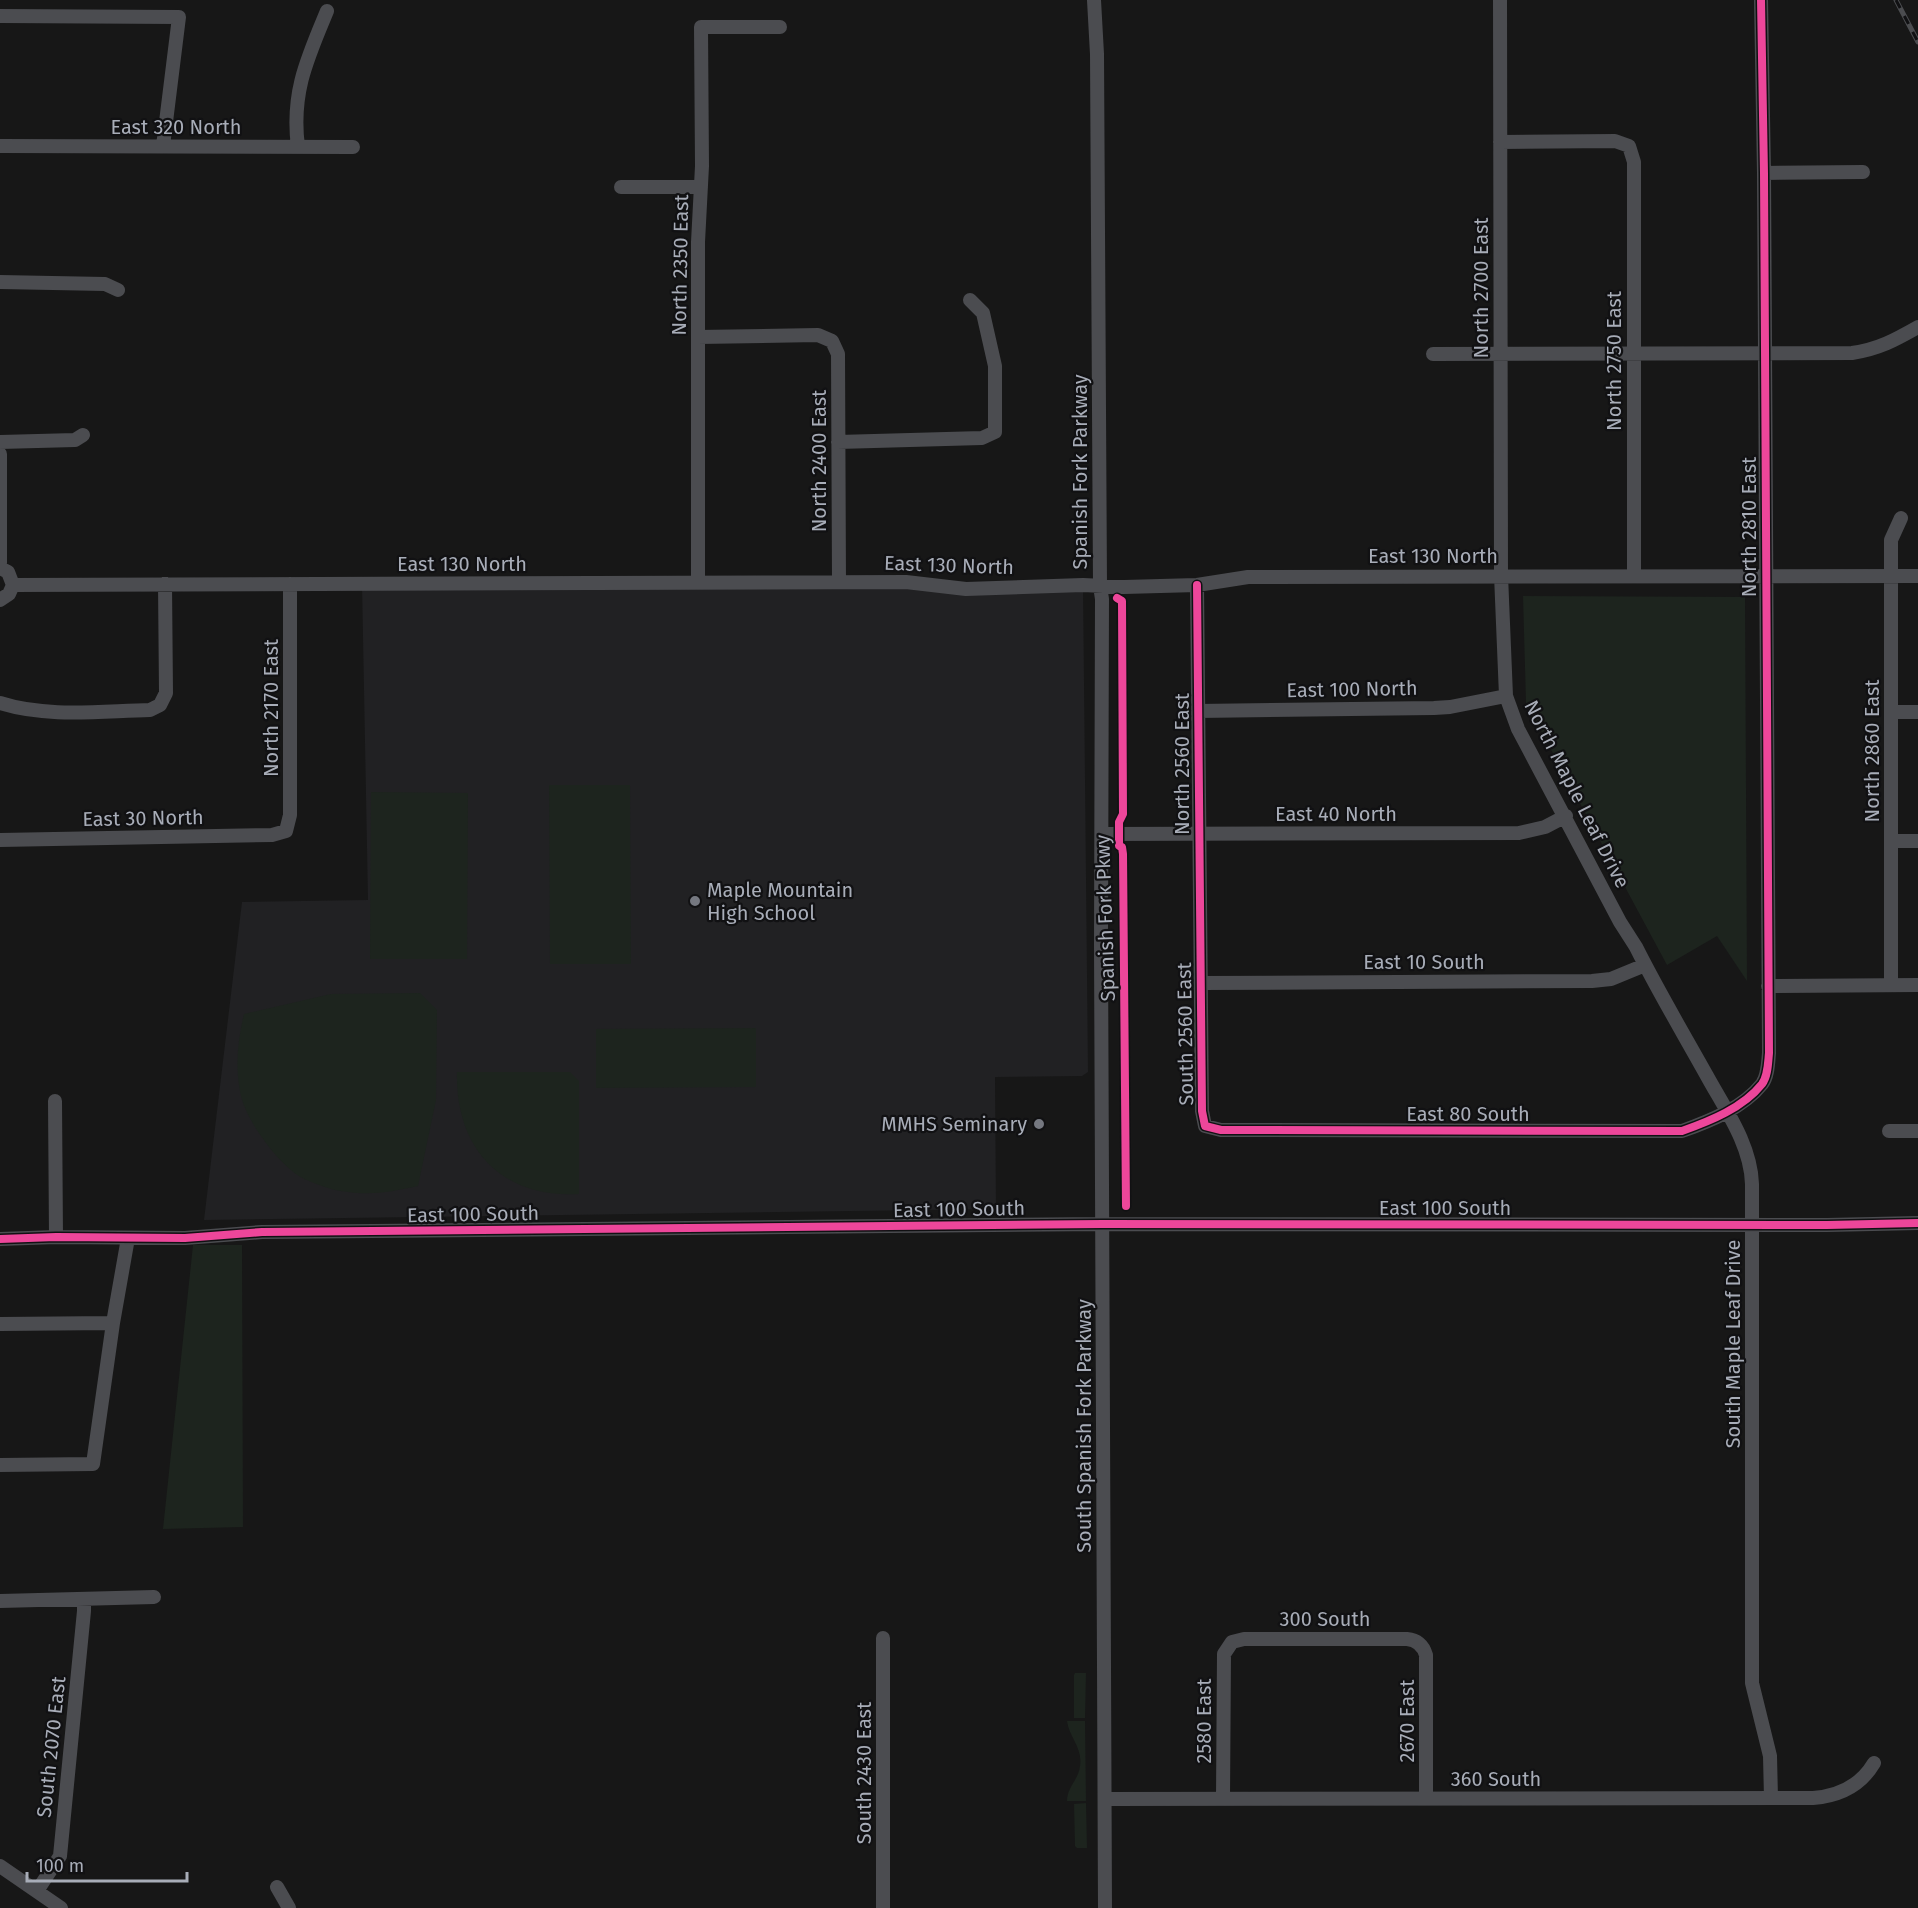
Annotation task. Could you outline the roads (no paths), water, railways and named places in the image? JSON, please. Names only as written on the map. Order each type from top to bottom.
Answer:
[{"type":"street","name":"Spanish Fork Parkway","points":[[1094,0],[1097,54],[1100,586],[1102,599],[1101,944]]},
{"type":"street","name":"North 2700 East","points":[[1500,0],[1501,576]]},
{"type":"street","name":"North 2810 East","points":[[1761,0],[1769,1053]]},
{"type":"street","points":[[298,147],[297,97],[302,73],[327,11]]},
{"type":"street","points":[[0,16],[179,17],[163,146]]},
{"type":"street","name":"North 2350 East","points":[[698,582],[698,242],[701,187],[701,27],[780,27]]},
{"type":"street","name":"North 2750 East","points":[[1500,142],[1615,141],[1629,146],[1634,162],[1634,575]]},
{"type":"street","name":"East 320 North","points":[[0,146],[353,147]]},
{"type":"street","points":[[1764,173],[1863,172]]},
{"type":"street","points":[[621,187],[701,187]]},
{"type":"street","points":[[0,282],[105,284],[118,290]]},
{"type":"street","points":[[838,442],[982,438],[995,432],[995,366],[983,313],[970,300]]},
{"type":"street","points":[[1433,354],[1852,353],[1872,350],[1918,327]]},
{"type":"street","name":"North 2400 East","points":[[698,337],[818,335],[832,340],[838,354],[839,582]]},
{"type":"street","points":[[0,441],[75,440],[83,435]]},
{"type":"street","points":[[0,454],[0,563]]},
{"type":"street","name":"North 2860 East","points":[[1891,985],[1891,576],[1892,540],[1901,518]]},
{"type":"street","points":[[0,568],[8,572],[13,585],[9,594],[0,600]]},
{"type":"street","name":"North Maple Leaf Drive","points":[[1501,576],[1506,696],[1518,729],[1620,921]]},
{"type":"street","name":"East 130 North","points":[[13,585],[906,582],[966,589],[1197,585],[1248,577],[1918,576]]},
{"type":"street","points":[[0,703],[40,712],[150,710],[160,705],[166,693],[165,584]]},
{"type":"street","name":"North 2170 East","points":[[286,831],[290,815],[290,584]]},
{"type":"street","name":"North 2560 East","points":[[1197,585],[1200,942]]},
{"type":"street","name":"East 100 North","points":[[1198,711],[1434,708],[1506,696]]},
{"type":"street","points":[[1891,712],[1918,712]]},
{"type":"street","name":"East 40 North","points":[[1103,834],[1519,833],[1539,829],[1566,816]]},
{"type":"street","name":"East 30 North","points":[[0,840],[272,835],[286,831]]},
{"type":"street","points":[[1892,841],[1918,841]]},
{"type":"street","name":"South Maple Leaf Drive","points":[[1620,921],[1726,1112],[1746,1150],[1751,1166],[1752,1683],[1770,1756],[1771,1798]]},
{"type":"street","name":"South 2560 East","points":[[1200,942],[1202,1111],[1205,1126]]},
{"type":"street","name":"South Spanish Fork Parkway","points":[[1101,944],[1105,1908]]},
{"type":"street","name":"East 10 South","points":[[1201,983],[1592,981],[1611,979],[1645,965]]},
{"type":"street","points":[[1768,986],[1918,985]]},
{"type":"street","name":"East 80 South","points":[[1205,1126],[1221,1130],[1682,1131],[1703,1124],[1740,1104],[1763,1083],[1768,1070],[1769,1053]]},
{"type":"street","points":[[55,1101],[56,1237]]},
{"type":"street","points":[[1889,1131],[1918,1131]]},
{"type":"street","name":"East 100 South","points":[[0,1239],[185,1238],[262,1232],[1103,1224],[1918,1223]]},
{"type":"street","points":[[0,1465],[93,1464],[113,1323],[128,1238]]},
{"type":"street","points":[[0,1324],[113,1323]]},
{"type":"street","points":[[0,1601],[154,1598]]},
{"type":"street","name":"South 2070 East","points":[[37,1891],[60,1856],[84,1599]]},
{"type":"street","name":"South 2430 East","points":[[883,1908],[884,1638]]},
{"type":"street","name":"300 South","points":[[1228,1645],[1236,1640],[1245,1639],[1407,1639],[1422,1645]]},
{"type":"street","name":"2580 East","points":[[1223,1798],[1223,1659],[1228,1645]]},
{"type":"street","name":"2670 East","points":[[1422,1645],[1426,1655],[1426,1798]]},
{"type":"street","name":"360 South","points":[[1106,1799],[1814,1798],[1843,1792],[1859,1782],[1874,1763]]},
{"type":"street","points":[[0,1866],[61,1908]]},
{"type":"street","points":[[277,1887],[289,1908]]},
{"type":"railway","points":[[1896,0],[1918,42]]},
{"type":"place","name":"Maple Mountain High School","points":[[695,901]]},
{"type":"place","name":"MMHS Seminary","points":[[1039,1124]]}]
